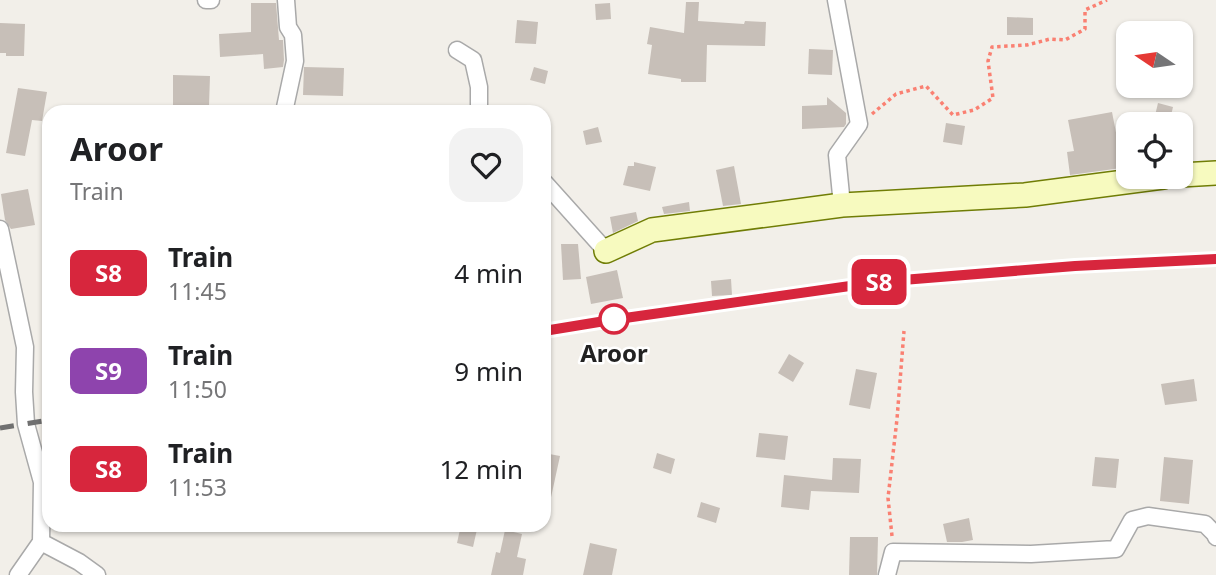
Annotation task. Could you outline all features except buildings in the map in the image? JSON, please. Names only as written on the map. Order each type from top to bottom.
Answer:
[{"type":"street","points":[[286,0],[295,61],[286,105]]},
{"type":"street","points":[[836,0],[859,124],[837,155],[842,205]]},
{"type":"street","points":[[457,50],[473,60],[479,88],[479,105]]},
{"type":"street","points":[[1193,174],[1216,173]]},
{"type":"street","points":[[551,190],[606,251],[652,230],[842,205],[1025,195],[1116,183]]},
{"type":"street","points":[[0,229],[25,347],[26,424],[42,482],[41,542],[18,575]]},
{"type":"street","points":[[887,575],[893,552],[1031,554],[1116,549],[1132,520],[1148,516],[1205,524],[1216,537]]},
{"type":"street","points":[[41,542],[97,575]]},
{"type":"path","points":[[859,124],[896,94],[926,86],[953,115],[974,110],[993,98],[988,61],[992,47],[1027,45],[1050,39],[1065,40],[1085,29],[1085,10],[1107,0]]},
{"type":"path","points":[[893,552],[888,498],[904,331]]},
{"type":"railway","points":[[551,330],[878,282],[1075,266],[1216,260]]},
{"type":"railway","points":[[0,428],[42,421]]},
{"type":"train","name":"S8","points":[[551,330],[878,282],[1075,266],[1216,259]]},
{"type":"place","name":"Aroor","points":[[614,319]]}]
